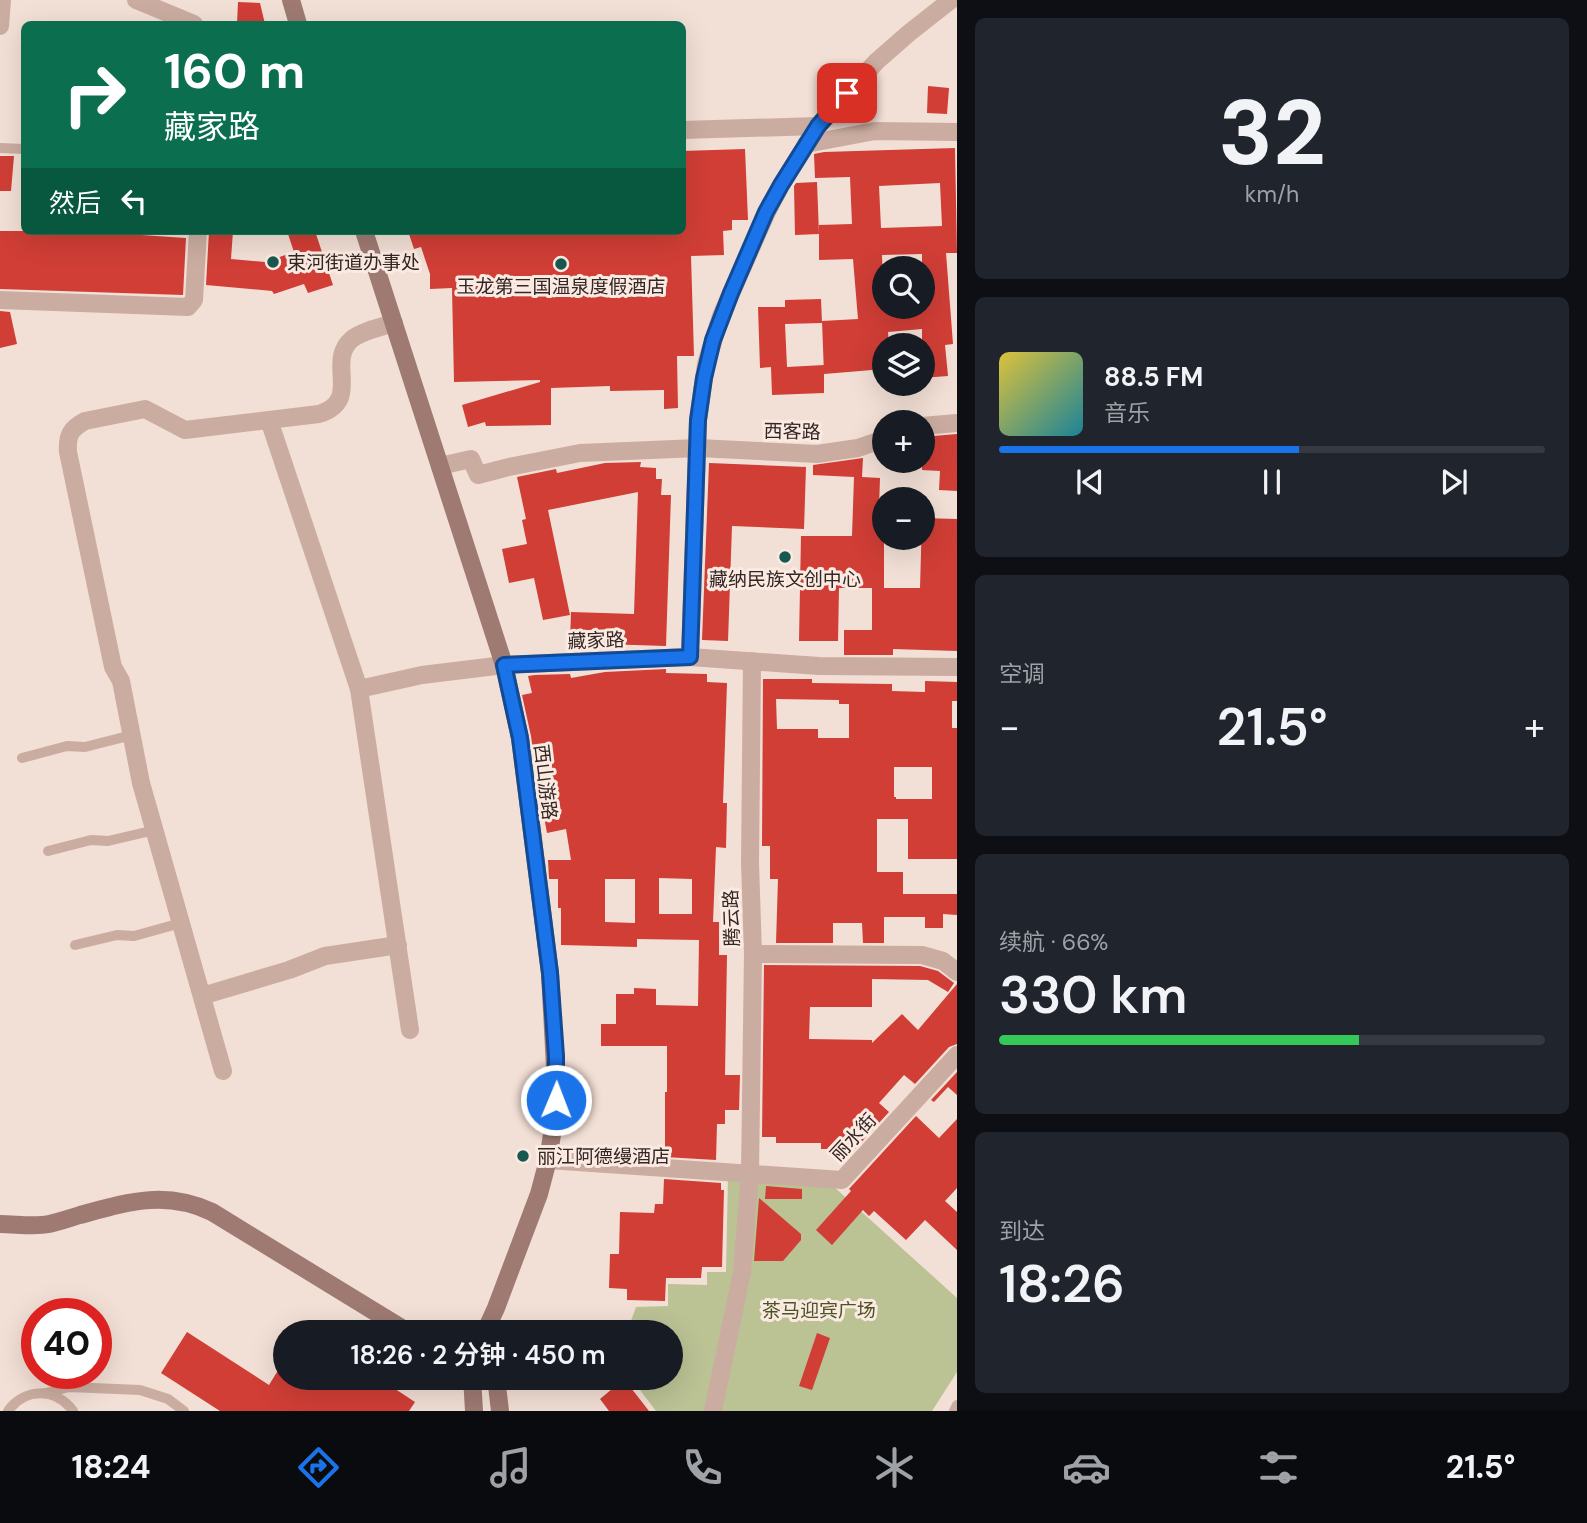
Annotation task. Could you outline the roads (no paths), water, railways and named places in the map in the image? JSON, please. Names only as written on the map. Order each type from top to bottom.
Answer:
[{"type":"street","points":[[0,26],[2,0]]},
{"type":"street","points":[[136,0],[187,21]]},
{"type":"street","points":[[292,0],[297,21]]},
{"type":"street","points":[[690,657],[698,420],[706,364],[721,316],[766,212],[818,126],[877,61],[951,0]]},
{"type":"street","points":[[686,130],[818,126]]},
{"type":"street","points":[[806,144],[875,131],[957,132]]},
{"type":"street","points":[[0,300],[188,307],[194,300],[198,235]]},
{"type":"street","name":"西山游路","points":[[365,235],[504,665],[520,738],[550,973],[556,1086],[555,1115],[548,1160],[496,1308]]},
{"type":"street","points":[[223,1071],[141,783],[121,681],[113,667],[68,452],[70,432],[85,421],[145,409],[184,430],[319,414],[332,410],[342,395],[342,355],[349,342],[356,336],[394,323]]},
{"type":"street","points":[[268,420],[359,689],[410,1030]]},
{"type":"street","points":[[935,425],[957,423]]},
{"type":"street","name":"西客路","points":[[440,466],[471,459],[478,475],[580,453],[698,448],[817,454],[872,443]]},
{"type":"street","name":"藏家路","points":[[359,689],[422,675],[504,665],[690,657],[818,666],[957,667]]},
{"type":"street","name":"腾云路","points":[[713,1411],[742,1272],[750,1173],[753,954],[750,863],[752,662]]},
{"type":"street","points":[[202,996],[289,970],[325,956],[398,945]]},
{"type":"street","points":[[753,954],[922,955],[943,961],[957,972]]},
{"type":"street","name":"丽水街","points":[[750,1173],[842,1180],[957,1055]]},
{"type":"street","points":[[548,1160],[750,1173]]},
{"type":"street","points":[[0,1224],[47,1225],[149,1199],[187,1202],[212,1212],[388,1320]]},
{"type":"street","points":[[490,1320],[496,1308]]},
{"type":"street","points":[[495,1320],[496,1308]]},
{"type":"street","points":[[473,1390],[474,1411]]},
{"type":"street","points":[[498,1390],[500,1411]]},
{"type":"lane","points":[[0,148],[21,149]]},
{"type":"lane","points":[[22,758],[67,747],[85,747],[132,735]]},
{"type":"lane","points":[[48,850],[91,840],[108,841],[155,830]]},
{"type":"lane","points":[[75,945],[117,935],[134,936],[181,923]]},
{"type":"lane","points":[[8,1411],[27,1395],[69,1387],[140,1390],[168,1399],[184,1411]]},
{"type":"lane","points":[[47,1393],[63,1400],[72,1411]]},
{"type":"lane","points":[[954,1411],[957,1405]]},
{"type":"place","name":"束河街道办事处","points":[[273,262]]},
{"type":"place","name":"玉龙第三国温泉度假酒店","points":[[561,264]]},
{"type":"place","name":"藏纳民族文创中心","points":[[785,557]]},
{"type":"place","name":"丽江阿德缦酒店","points":[[523,1156]]},
{"type":"park label","name":"茶马迎宾广场","points":[[819,1310]]}]
